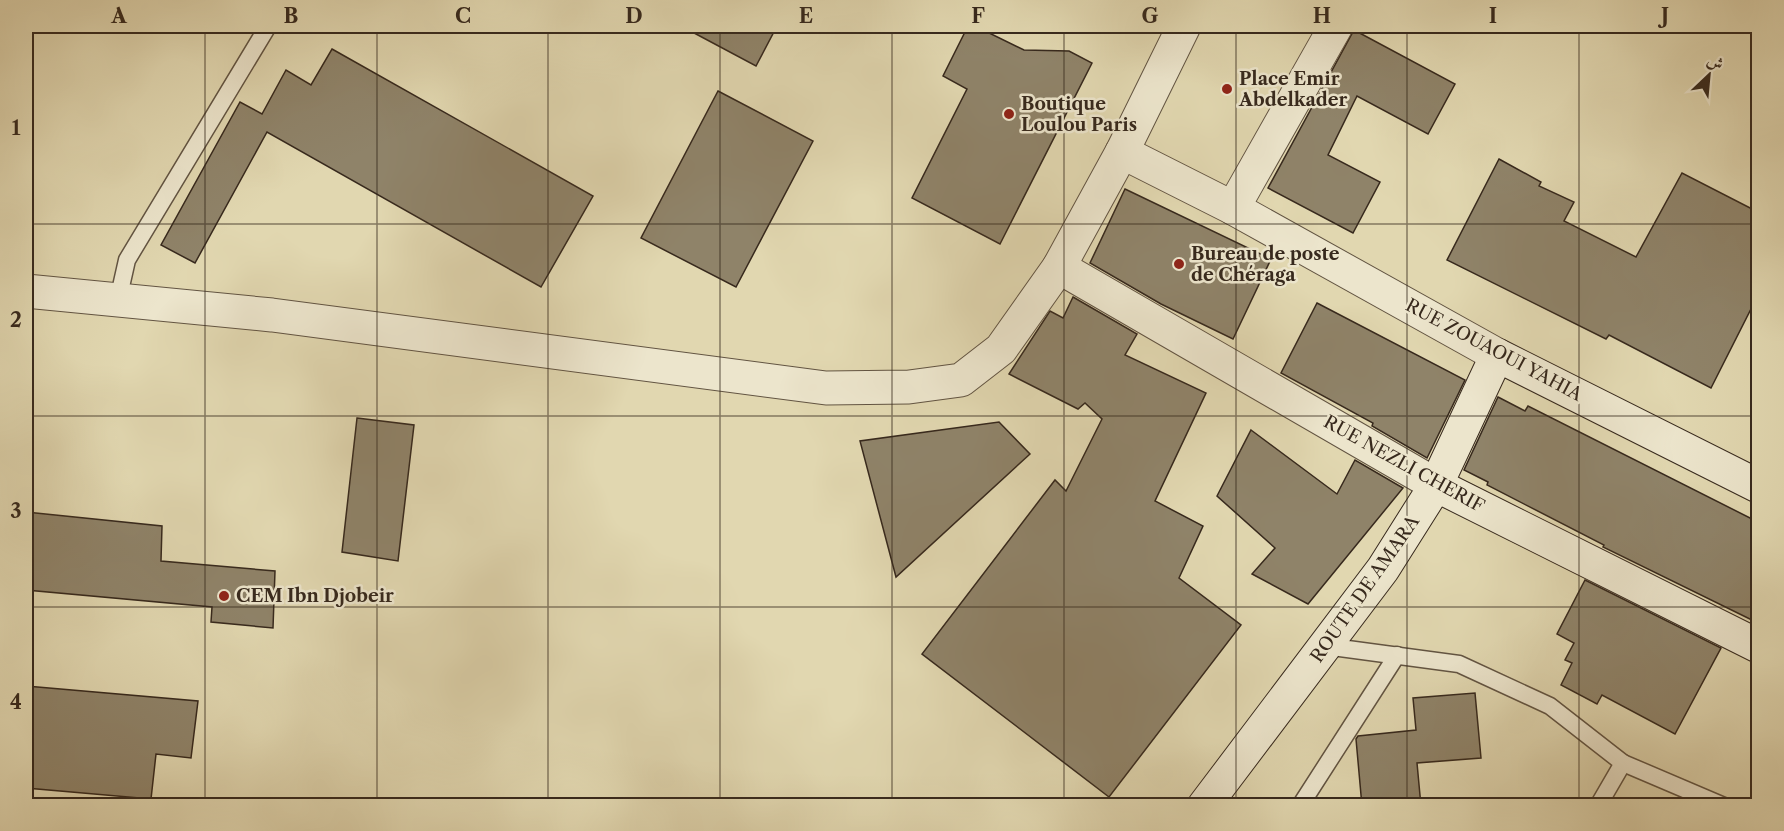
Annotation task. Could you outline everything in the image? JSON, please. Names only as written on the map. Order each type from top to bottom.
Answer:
[{"type":"street","points":[[26,291],[272,315],[826,388],[909,387],[961,381],[1001,349],[1059,267],[1122,152],[1184,26]]},
{"type":"street","points":[[1122,152],[1233,208],[1336,26]]},
{"type":"street","name":"RUE ZOUAOUI YAHIA","points":[[1233,208],[1497,355],[1758,486]]},
{"type":"street","name":"RUE NEZLI CHERIF","points":[[1059,267],[1437,485],[1758,646]]},
{"type":"street","name":"ROUTE DE AMARA","points":[[1204,806],[1383,569],[1437,485],[1497,355]]},
{"type":"lane","points":[[118,300],[127,260],[268,26]]},
{"type":"lane","points":[[1325,646],[1459,664],[1550,706],[1623,763],[1724,806]]},
{"type":"lane","points":[[1300,806],[1397,656]]},
{"type":"lane","points":[[1598,806],[1623,763]]},
{"type":"building","points":[[681,26],[777,26],[756,66]]},
{"type":"building","points":[[968,26],[975,26],[1024,50],[1069,51],[1092,63],[1000,244],[912,198],[967,89],[943,76]]},
{"type":"building","points":[[1354,30],[1455,84],[1428,134],[1357,96],[1328,155],[1380,182],[1353,233],[1268,188]]},
{"type":"building","points":[[332,49],[593,196],[541,287],[267,132],[195,263],[161,245],[240,102],[262,114],[286,70],[311,85]]},
{"type":"building","points":[[718,91],[813,141],[736,287],[641,238]]},
{"type":"building","points":[[1499,159],[1541,182],[1539,186],[1574,202],[1564,221],[1636,257],[1682,173],[1758,212],[1758,295],[1711,388],[1609,335],[1606,339],[1447,260]]},
{"type":"building","name":"Bureau de poste de Chéraga","points":[[1125,189],[1271,259],[1233,339],[1161,304],[1090,263]]},
{"type":"building","points":[[1073,297],[1137,334],[1125,355],[1206,393],[1155,501],[1203,526],[1179,578],[1241,625],[1109,797],[922,654],[1055,480],[1066,491],[1102,419],[1085,403],[1078,409],[1009,374],[1050,311],[1063,318]]},
{"type":"building","points":[[1317,303],[1465,380],[1427,458],[1372,426],[1373,423],[1281,373]]},
{"type":"building","points":[[1498,397],[1525,411],[1528,406],[1758,522],[1758,623],[1603,547],[1604,545],[1487,485],[1488,482],[1464,470]]},
{"type":"building","points":[[357,418],[414,425],[398,561],[342,552]]},
{"type":"building","points":[[999,422],[1030,454],[896,577],[860,441]]},
{"type":"building","points":[[1251,430],[1337,494],[1355,460],[1403,488],[1308,604],[1252,574],[1275,548],[1217,496]]},
{"type":"building","points":[[26,512],[162,526],[161,561],[275,571],[273,628],[211,622],[212,607],[26,590]]},
{"type":"building","points":[[1585,580],[1721,648],[1675,734],[1602,695],[1597,704],[1561,685],[1572,663],[1565,660],[1574,643],[1557,634]]},
{"type":"building","points":[[26,686],[198,701],[191,758],[156,754],[151,799],[26,788]]},
{"type":"building","points":[[1475,693],[1481,758],[1417,763],[1421,806],[1362,806],[1356,739],[1358,736],[1416,730],[1413,698]]},
{"type":"place","name":"Place Emir Abdelkader","points":[[1227,89]]},
{"type":"place","name":"Boutique Loulou Paris","points":[[1009,114]]},
{"type":"place","name":"Bureau de poste de Chéraga","points":[[1179,264]]},
{"type":"place","name":"CEM Ibn Djobeir","points":[[224,596]]}]
